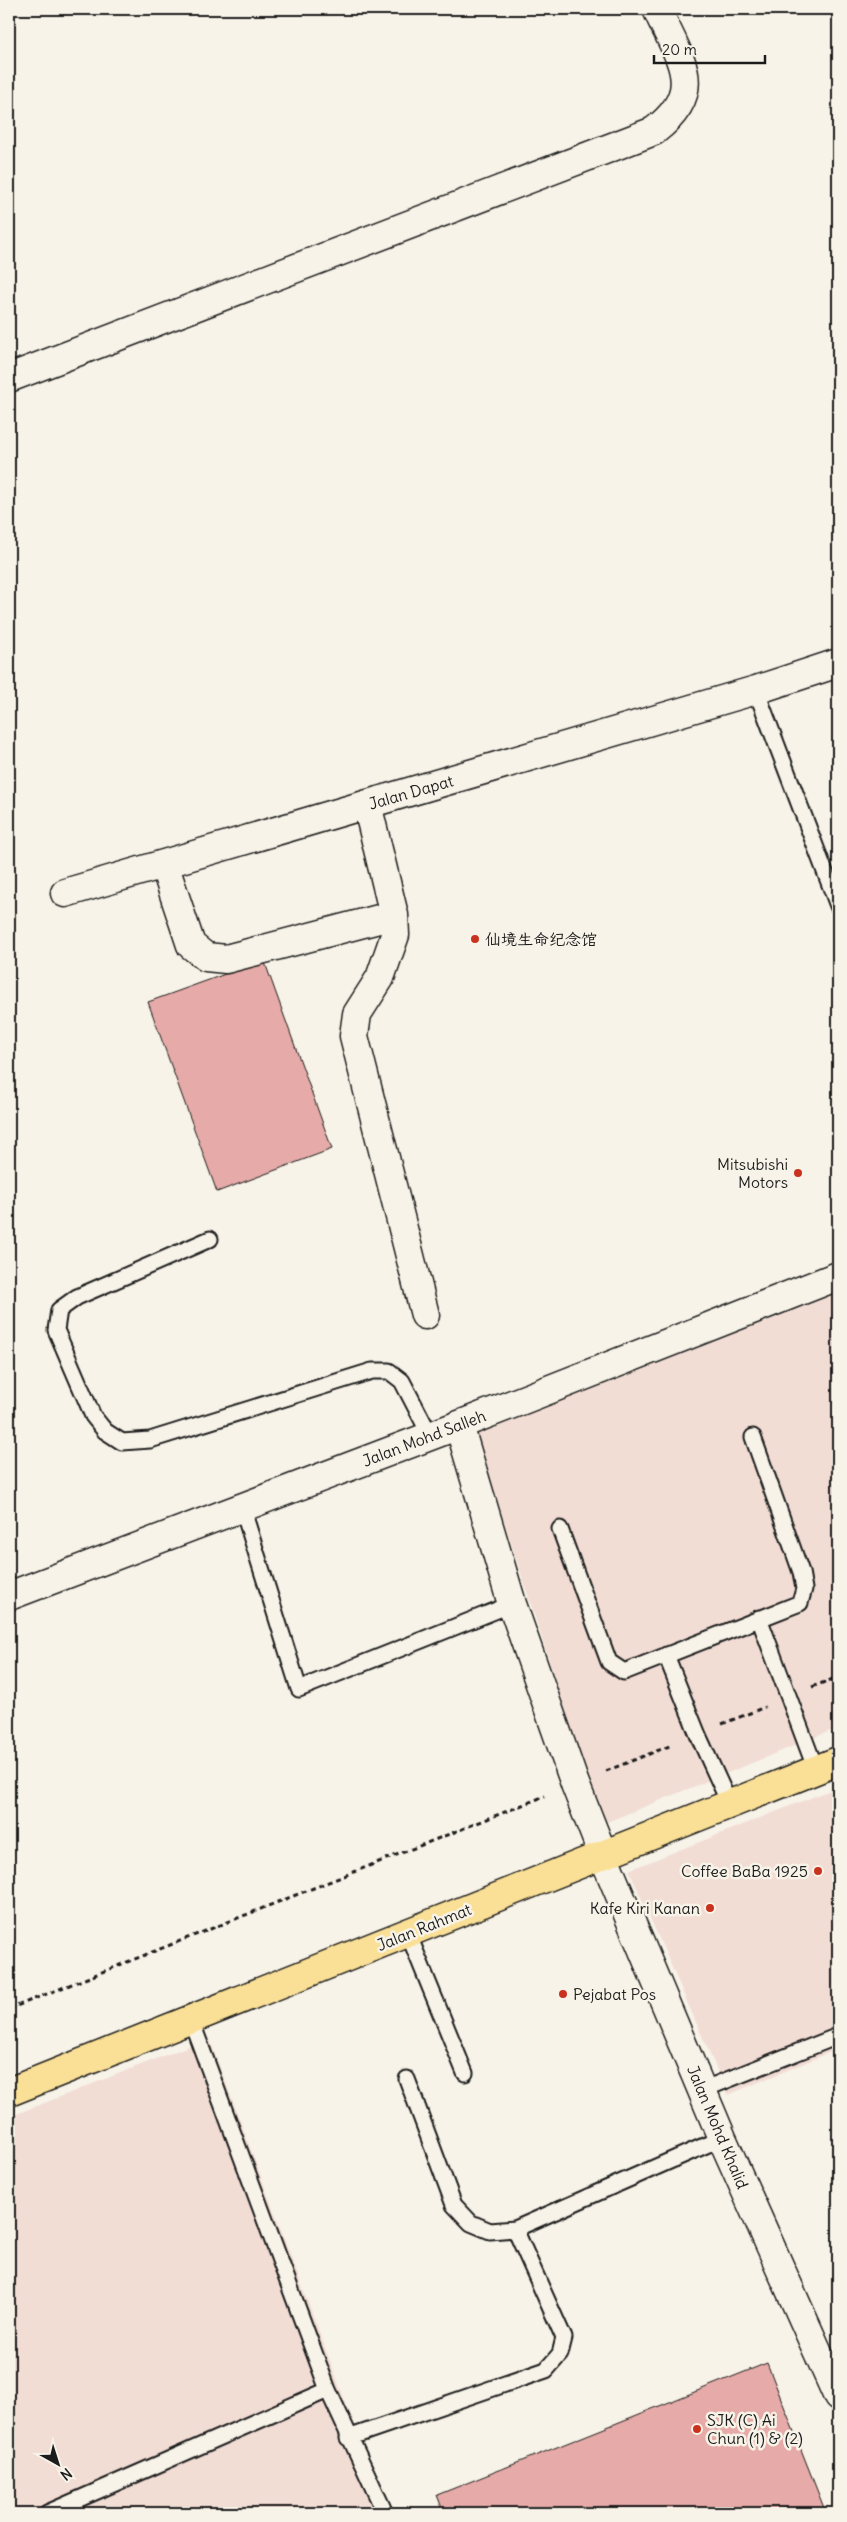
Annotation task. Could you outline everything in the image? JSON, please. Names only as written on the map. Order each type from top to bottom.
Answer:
[{"type":"main road","name":"Jalan Rahmat","points":[[9,2092],[827,1766]]},
{"type":"street","points":[[9,378],[654,131],[670,118],[684,99],[686,74],[657,9]]},
{"type":"street","name":"Jalan Dapat","points":[[65,893],[756,690],[838,663]]},
{"type":"street","points":[[367,804],[394,915],[395,935],[380,978],[357,1014],[354,1036],[426,1315]]},
{"type":"street","points":[[164,864],[191,945],[206,957],[226,959],[394,915]]},
{"type":"street","name":"Jalan Mohd Salleh","points":[[9,1596],[459,1425],[838,1276]]},
{"type":"street","name":"Jalan Mohd Khalid","points":[[459,1425],[512,1604],[575,1784],[722,2138],[838,2397]]},
{"type":"lane","points":[[756,690],[838,906]]},
{"type":"lane","points":[[210,1239],[77,1297],[59,1310],[56,1330],[93,1416],[105,1431],[122,1442],[150,1440],[372,1370],[388,1371],[402,1381],[430,1435]]},
{"type":"lane","points":[[560,1529],[609,1662],[624,1672],[800,1603],[804,1589],[753,1437]]},
{"type":"lane","points":[[242,1507],[299,1690],[512,1604]]},
{"type":"lane","points":[[758,1618],[787,1697],[827,1766]]},
{"type":"lane","points":[[666,1655],[698,1734],[730,1805]]},
{"type":"lane","points":[[408,1933],[465,2073]]},
{"type":"lane","points":[[190,2020],[328,2390],[348,2438],[385,2513]]},
{"type":"lane","points":[[702,2090],[838,2036]]},
{"type":"lane","points":[[407,2079],[454,2205],[471,2223],[490,2231],[515,2228],[722,2138]]},
{"type":"lane","points":[[348,2438],[546,2370],[560,2354],[564,2338],[515,2228]]},
{"type":"lane","points":[[47,2513],[328,2390]]},
{"type":"path","points":[[9,2009],[575,1784],[838,1677]]},
{"type":"shaded area","points":[[838,1293],[838,1728],[602,1824],[476,1435]]},
{"type":"shaded area","points":[[838,1787],[838,2049],[728,2095],[629,1870]]},
{"type":"shaded area","points":[[209,2038],[360,2441],[393,2513],[9,2513],[9,2117]]},
{"type":"building","points":[[264,960],[332,1149],[217,1192],[148,1002]]},
{"type":"building","name":"SJK (C) Ai Chun (1) & (2)","points":[[767,2363],[826,2513],[444,2513],[437,2495]]},
{"type":"place","name":"仙境生命纪念馆","points":[[475,939]]},
{"type":"place","name":"Mitsubishi Motors","points":[[798,1173]]},
{"type":"place","name":"Coffee BaBa 1925","points":[[818,1871]]},
{"type":"place","name":"Kafe Kiri Kanan","points":[[710,1908]]},
{"type":"place","name":"Pejabat Pos","points":[[563,1994]]},
{"type":"place","name":"SJK (C) Ai Chun (1) & (2)","points":[[697,2429]]}]
